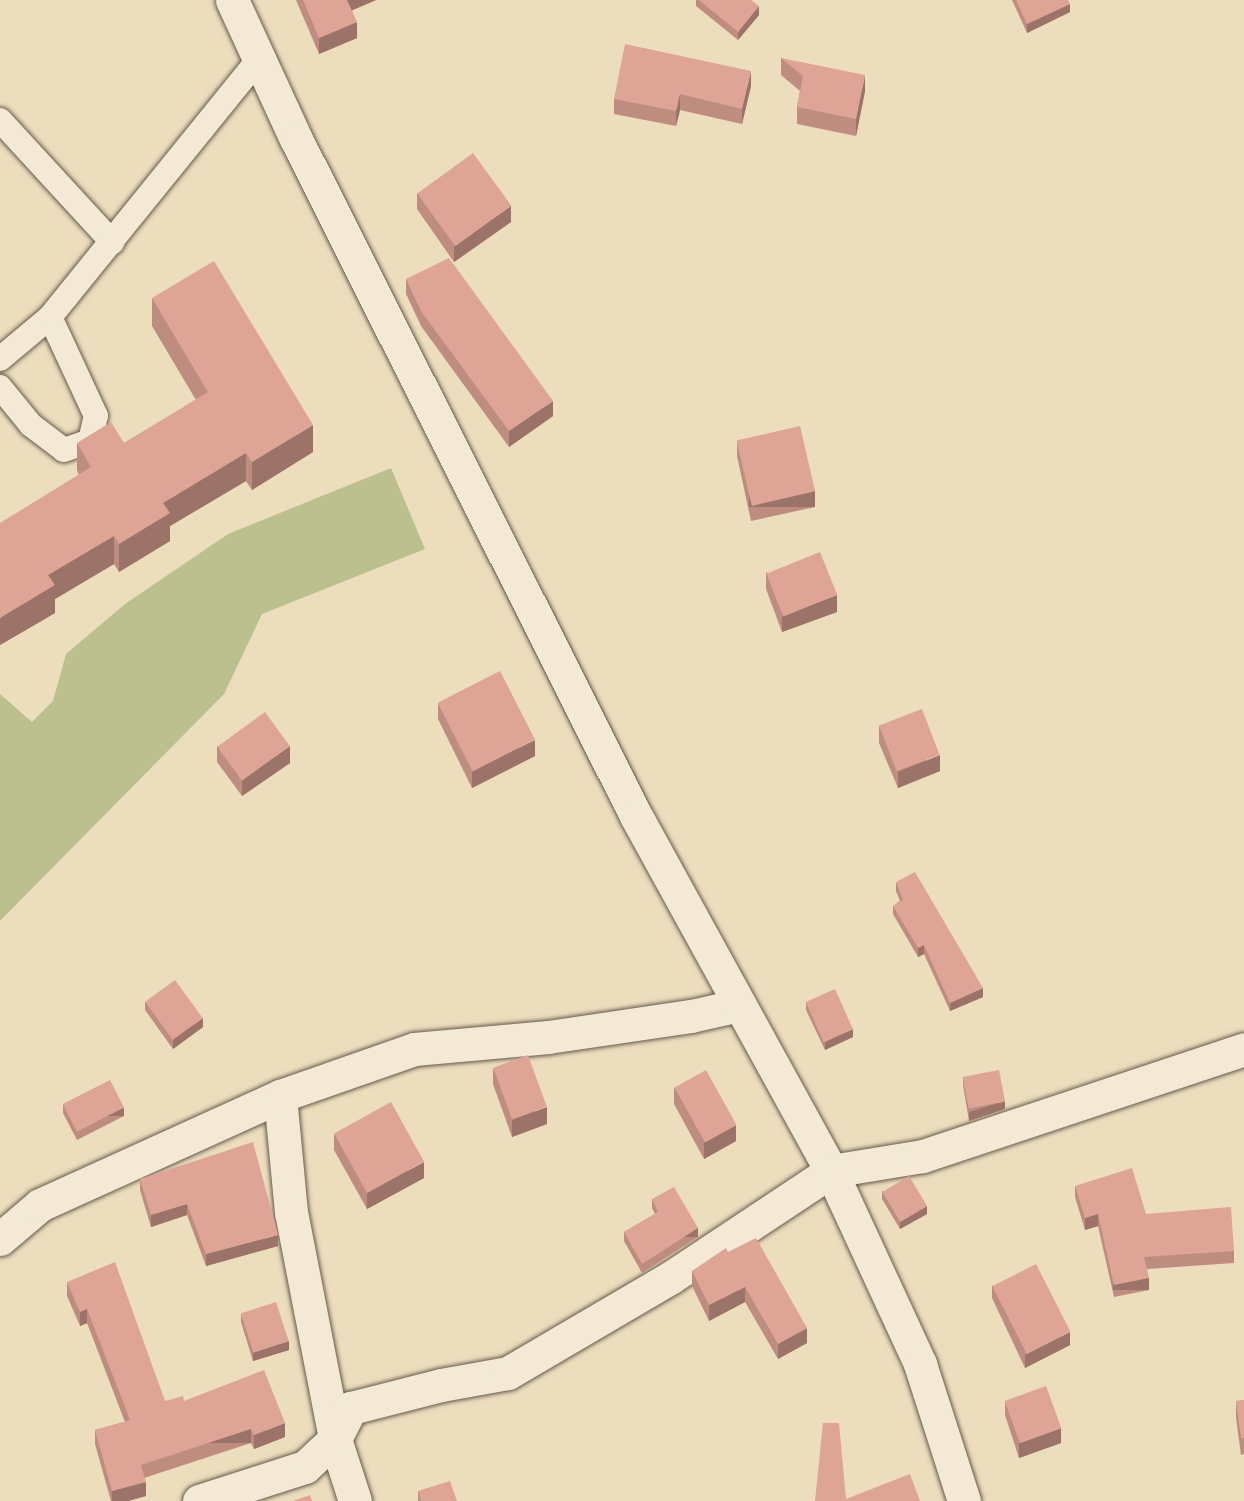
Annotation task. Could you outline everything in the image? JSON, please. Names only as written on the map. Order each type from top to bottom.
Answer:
[{"type":"street","points":[[232,0],[259,59],[636,816],[831,1171],[920,1364],[964,1501]]},
{"type":"street","points":[[0,1239],[40,1205],[279,1096],[414,1049],[548,1037],[691,1016],[740,1005]]},
{"type":"street","points":[[198,1501],[305,1467],[335,1439],[351,1408],[441,1385],[508,1374],[670,1278],[831,1171],[923,1156],[1244,1049]]},
{"type":"street","points":[[279,1096],[291,1212],[335,1439],[355,1501]]},
{"type":"lane","points":[[0,359],[51,317],[259,59]]},
{"type":"lane","points":[[0,120],[112,242]]},
{"type":"lane","points":[[0,387],[31,425],[64,450],[90,441],[96,416],[51,317]]},
{"type":"green space","points":[[391,468],[425,549],[262,614],[224,694],[0,921],[0,694],[32,722],[53,701],[66,654],[125,604],[228,534]]},
{"type":"building","points":[[303,0],[347,0],[357,22],[319,38]]},
{"type":"building","points":[[699,0],[751,0],[759,6],[738,32]]},
{"type":"building","points":[[1016,0],[1068,0],[1070,4],[1027,24]]},
{"type":"building","points":[[625,44],[751,71],[742,109],[680,94],[676,111],[614,99]]},
{"type":"building","points":[[781,58],[865,75],[856,119],[797,107],[803,76]]},
{"type":"building","points":[[473,153],[511,206],[455,246],[417,194]]},
{"type":"building","points":[[449,258],[553,401],[509,431],[421,311],[406,279]]},
{"type":"building","points":[[214,261],[313,425],[252,462],[246,453],[163,503],[170,513],[119,544],[114,536],[48,575],[55,585],[0,618],[0,523],[91,467],[77,443],[111,422],[124,443],[208,392],[152,298]]},
{"type":"building","points":[[800,426],[815,491],[752,506],[737,441]]},
{"type":"building","points":[[820,552],[837,595],[783,616],[766,574]]},
{"type":"building","points":[[500,671],[535,740],[473,771],[438,703]]},
{"type":"building","points":[[922,709],[940,755],[897,771],[879,725]]},
{"type":"building","points":[[265,712],[290,746],[242,781],[217,747]]},
{"type":"building","points":[[915,872],[983,988],[950,1003],[924,945],[918,948],[893,906],[903,900],[896,882]]},
{"type":"building","points":[[175,980],[203,1018],[173,1040],[145,1002]]},
{"type":"building","points":[[835,989],[853,1029],[824,1042],[806,1002]]},
{"type":"building","points":[[528,1055],[547,1107],[512,1119],[493,1068]]},
{"type":"building","points":[[706,1070],[737,1125],[705,1143],[675,1087]]},
{"type":"building","points":[[999,1070],[1005,1101],[969,1108],[963,1077]]},
{"type":"building","points":[[110,1080],[124,1108],[77,1132],[63,1104]]},
{"type":"building","points":[[391,1102],[424,1161],[367,1193],[334,1134]]},
{"type":"building","points":[[253,1142],[278,1235],[206,1254],[187,1204],[151,1215],[140,1179]]},
{"type":"building","points":[[1132,1168],[1146,1214],[1231,1207],[1234,1251],[1144,1257],[1149,1278],[1114,1285],[1098,1214],[1085,1218],[1075,1186]]},
{"type":"building","points":[[909,1176],[927,1206],[900,1222],[882,1192]]},
{"type":"building","points":[[674,1187],[698,1228],[642,1264],[624,1232],[658,1212],[652,1199]]},
{"type":"building","points":[[756,1238],[807,1328],[778,1344],[745,1287],[709,1305],[692,1271],[726,1248],[728,1252]]},
{"type":"building","points":[[115,1262],[165,1401],[183,1396],[184,1401],[264,1370],[285,1423],[254,1435],[251,1429],[141,1465],[146,1482],[112,1491],[95,1430],[130,1420],[87,1309],[80,1312],[67,1282]]},
{"type":"building","points":[[1036,1264],[1071,1332],[1027,1354],[992,1286]]},
{"type":"building","points":[[276,1302],[289,1341],[253,1352],[241,1313]]},
{"type":"building","points":[[1046,1386],[1061,1428],[1020,1443],[1005,1401]]},
{"type":"building","points":[[1244,1400],[1244,1438],[1241,1438],[1236,1401]]},
{"type":"building","points":[[823,1423],[839,1423],[846,1499],[910,1474],[920,1501],[815,1501]]},
{"type":"building","points":[[450,1481],[457,1501],[421,1501],[418,1491]]},
{"type":"building","points":[[310,1495],[312,1501],[293,1501]]}]
